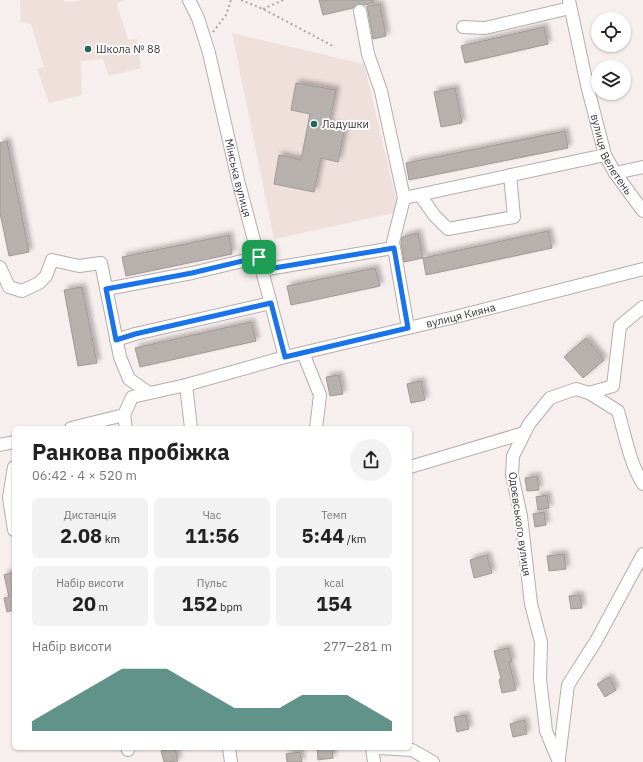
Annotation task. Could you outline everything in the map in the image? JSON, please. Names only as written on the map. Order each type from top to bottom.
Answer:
[{"type":"street","name":"Мінська вулиця","points":[[189,0],[198,18],[205,40],[238,180],[285,357]]},
{"type":"street","points":[[463,27],[485,28],[570,4]]},
{"type":"street","name":"вулиця Велетень","points":[[570,4],[587,85],[605,155],[615,173],[643,211]]},
{"type":"street","points":[[360,11],[368,54],[383,99],[404,198],[394,236],[394,248],[408,328]]},
{"type":"street","points":[[404,198],[605,155]]},
{"type":"street","points":[[615,173],[643,167]]},
{"type":"street","points":[[420,195],[434,215],[448,229],[514,217],[510,175]]},
{"type":"street","points":[[262,270],[394,248]]},
{"type":"street","points":[[106,289],[192,273],[259,257]]},
{"type":"street","points":[[0,267],[9,287],[22,291],[39,284],[46,276],[52,260],[79,266],[101,263],[116,340],[129,379],[149,393]]},
{"type":"street","name":"вулиця Кияна","points":[[124,415],[132,396],[186,385],[285,357],[643,269]]},
{"type":"street","points":[[116,340],[135,334],[271,303]]},
{"type":"street","points":[[589,393],[613,386],[620,326],[643,307]]},
{"type":"street","points":[[303,353],[320,395],[316,426]]},
{"type":"street","points":[[186,385],[191,426]]},
{"type":"street","name":"Одоєвського вулиця","points":[[559,761],[546,731],[540,679],[541,642],[531,604],[521,516],[512,475],[513,456],[529,424],[550,398],[576,390],[589,393],[618,411],[627,444],[639,478],[643,484]]},
{"type":"street","points":[[79,426],[124,415],[126,426]]},
{"type":"street","points":[[412,466],[524,433]]},
{"type":"street","points":[[0,446],[12,443]]},
{"type":"street","points":[[12,482],[10,498],[12,514]]},
{"type":"street","points":[[559,761],[568,685],[596,641],[643,554]]},
{"type":"street","points":[[229,750],[231,762]]},
{"type":"street","points":[[372,750],[374,762]]},
{"type":"street","points":[[412,750],[433,762]]},
{"type":"path","points":[[205,40],[226,15],[231,0]]},
{"type":"path","points":[[241,0],[263,9],[335,47]]},
{"type":"path","points":[[263,9],[283,0]]},
{"type":"shaded area","name":"Школа № 88","points":[[20,0],[64,0],[65,2],[83,0],[124,0],[117,4],[128,40],[137,39],[141,68],[109,76],[103,59],[81,61],[82,95],[49,103],[37,69],[44,67],[31,24],[21,22]]},
{"type":"shaded area","name":"Ладушки","points":[[232,33],[364,64],[399,212],[274,239]]},
{"type":"building","points":[[319,0],[373,0],[374,3],[365,5],[358,4],[353,8],[323,15]]},
{"type":"building","points":[[380,4],[386,36],[373,39],[367,6]]},
{"type":"building","points":[[544,27],[548,44],[465,63],[461,46]]},
{"type":"building","points":[[296,83],[336,90],[329,125],[345,128],[338,162],[321,158],[314,192],[274,184],[279,155],[301,160],[310,114],[291,110]]},
{"type":"building","points":[[455,88],[462,123],[441,127],[434,92]]},
{"type":"building","points":[[565,131],[568,148],[409,180],[406,163]]},
{"type":"building","points":[[7,141],[29,252],[9,256],[0,213],[0,143]]},
{"type":"building","points":[[548,231],[552,248],[426,275],[423,258]]},
{"type":"building","points":[[418,233],[423,258],[404,262],[401,242],[402,237]]},
{"type":"building","points":[[229,235],[232,254],[126,276],[122,257]]},
{"type":"building","points":[[375,268],[380,286],[291,305],[287,286]]},
{"type":"building","points":[[82,287],[97,363],[78,366],[64,290]]},
{"type":"building","points":[[251,322],[256,341],[140,367],[135,348]]},
{"type":"building","points":[[586,338],[604,360],[583,378],[564,357]]},
{"type":"building","points":[[339,375],[343,394],[330,396],[326,377]]},
{"type":"building","points":[[421,381],[425,400],[411,403],[407,384]]},
{"type":"building","points":[[537,476],[539,490],[527,491],[525,478]]},
{"type":"building","points":[[547,495],[549,508],[538,510],[536,497]]},
{"type":"building","points":[[544,512],[546,525],[535,527],[533,514]]},
{"type":"building","points":[[564,554],[566,569],[549,571],[547,556]]},
{"type":"building","points":[[487,555],[492,573],[474,578],[470,560]]},
{"type":"building","points":[[12,573],[12,611],[7,612],[4,598],[9,597],[4,575]]},
{"type":"building","points":[[580,595],[582,608],[571,609],[569,596]]},
{"type":"building","points":[[508,648],[512,661],[509,662],[516,690],[502,693],[499,680],[501,679],[494,651]]},
{"type":"building","points":[[609,677],[616,690],[605,697],[597,684]]},
{"type":"building","points":[[466,715],[469,729],[457,732],[454,717]]},
{"type":"building","points":[[524,720],[527,734],[513,737],[510,724]]},
{"type":"building","points":[[175,750],[178,761],[164,762],[161,751]]},
{"type":"building","points":[[317,750],[332,750],[333,758],[318,760]]},
{"type":"building","points":[[300,752],[302,762],[287,762],[286,754]]},
{"type":"place","name":"Школа № 88","points":[[88,49]]},
{"type":"place","name":"Ладушки","points":[[314,124]]},
{"type":"route","points":[[394,248],[408,328],[285,357],[271,303],[135,334],[116,340],[106,289],[129,286],[192,273],[259,257],[262,270],[394,248]]}]
